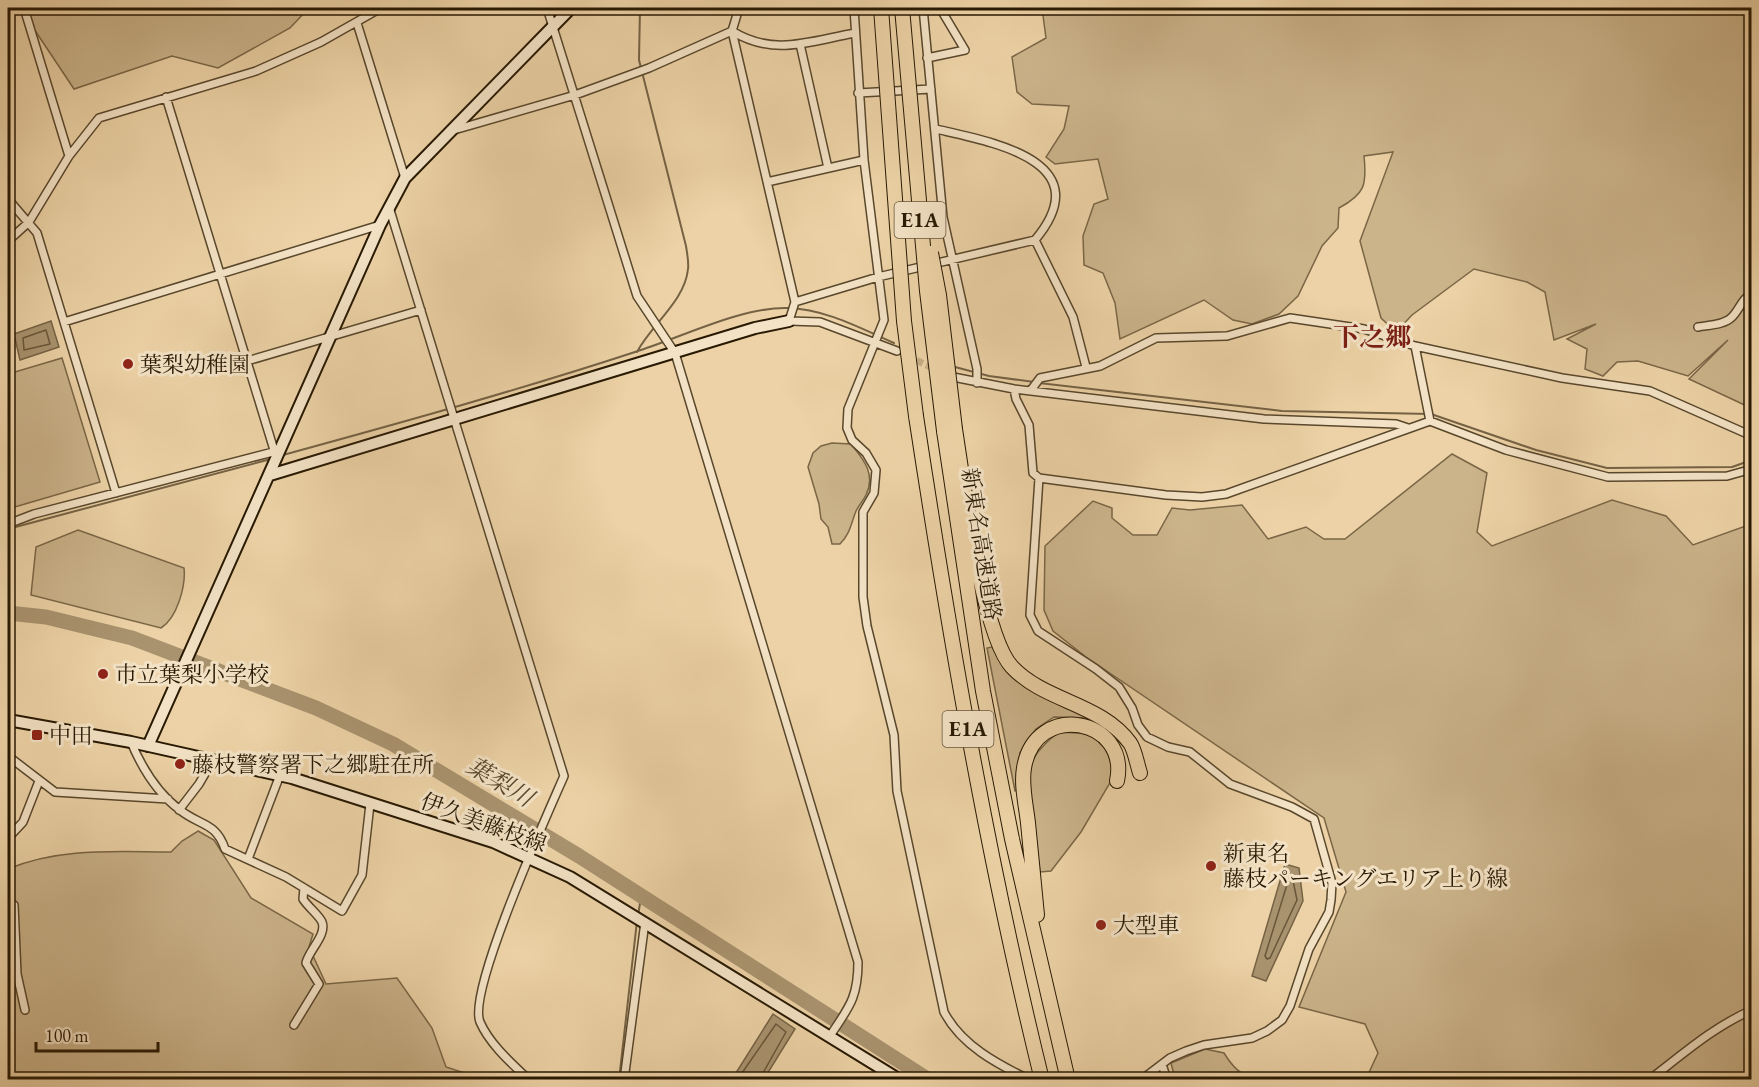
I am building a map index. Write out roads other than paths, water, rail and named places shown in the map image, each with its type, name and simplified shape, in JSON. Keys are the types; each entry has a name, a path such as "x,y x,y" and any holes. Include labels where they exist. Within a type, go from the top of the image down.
{"highway":[{"name":"新東名高速道路","path":"881,8 903,321 916,416 966,724 1042,1080"},
{"name":"新東名高速道路","path":"902,8 916,177 983,691 1012,839 1068,1080"},
{"path":"949,430 978,564 1001,652 1012,667 1032,682 1107,719 1131,744 1140,773"},
{"path":"1041,964 1024,794 1024,768 1030,749 1038,736 1052,726 1072,724 1097,729 1113,746 1120,768 1117,781"}],"street":[{"path":"24,8 69,156"},
{"path":"8,241 29,222 69,156 99,118 256,71 357,23 381,8"},
{"path":"547,8 637,296 662,330 675,353 858,962 858,987 851,1005 830,1036"},
{"path":"148,746 178,674 270,475 276,451 330,338 380,225 405,178 571,8"},
{"path":"739,8 732,31 795,302 789,321"},
{"path":"854,8 864,160 884,320 848,409 847,428 852,440 866,453 876,470 874,493 863,512 863,597 867,626 894,735 897,791 944,1012 950,1023 970,1045 1030,1080"},
{"path":"923,8 943,217 977,369 977,383"},
{"path":"927,57 965,50 940,8"},
{"path":"357,23 405,178"},
{"path":"449,131 575,95 649,68 732,31"},
{"path":"732,31 747,40 781,47 855,33"},
{"path":"800,44 828,168"},
{"path":"858,93 931,89"},
{"path":"166,97 276,451"},
{"path":"795,302 878,277 1035,240 1045,228 1057,201 1056,190 1040,165 1012,148 936,129"},
{"path":"767,182 864,160"},
{"path":"8,199 37,233 116,493"},
{"path":"389,207 564,776 529,853 487,968 479,1020 491,1039 527,1077"},
{"path":"64,322 380,225"},
{"path":"1035,240 1073,317 1086,367"},
{"path":"1698,327 1723,323 1731,318 1745,297 1752,294"},
{"path":"247,362 421,310"},
{"path":"1031,390 1040,378 1100,366 1156,338 1227,336 1290,318 1373,331 1415,346 1562,378 1650,391 1752,436"},
{"path":"270,475 755,328 789,321 820,322 897,351"},
{"path":"1415,346 1430,421"},
{"path":"953,377 1014,389 1264,419 1396,424 1408,428"},
{"path":"1014,389 1016,399 1029,425 1033,473 1039,478 1202,497 1251,486 1430,421 1506,450 1608,477 1727,476 1752,469"},
{"path":"8,524 276,451"},
{"path":"1039,478 1030,608 1038,632 1096,669 1119,687 1132,708 1138,725 1154,741 1190,752 1230,784 1292,807 1314,819 1332,883 1329,912 1309,950 1290,1006 1281,1020 1267,1031 1252,1038 1203,1045 1162,1064 1141,1080"},
{"name":"伊久美藤枝線","path":"8,720 131,742 280,775 529,853 900,1080"},
{"path":"131,742 140,763 168,799 179,810 210,825 231,853 248,859 304,888 342,911 362,875 370,804"},
{"path":"8,756 55,792 168,799"},
{"path":"179,810 199,784 213,760"},
{"path":"248,859 280,775"},
{"path":"8,838 23,822 39,781"},
{"path":"294,1025 319,984 306,963 309,952 323,930 322,921 303,899 304,888"},
{"path":"8,900 14,905 17,974 25,1010"},
{"path":"624,1080 645,922"},
{"path":"1649,1080 1686,1050 1726,1023 1752,1010"},
{"path":"1162,1064 1167,1080"}],"water":[{"path":"51,321 59,347 20,360 14,334"},
{"path":"1285,864 1299,868 1303,901 1266,981 1252,976"},
{"path":"773,1014 795,1029 764,1079 740,1079 734,1076"}],"waterway":[{"path":"637,352 681,292 686,281 688,266 686,246 639,60 640,8"},
{"path":"283,455 548,380 750,312 787,308 815,312 842,320 894,343"},
{"path":"955,367 989,376 1034,382"},
{"path":"1039,383 1282,411 1431,414 1536,450 1607,468 1732,467 1752,460"},
{"path":"8,529 271,459"},
{"name":"葉梨川","path":"8,613 46,617 132,638 316,708 393,744 579,856 929,1080"},
{"path":"638,916 641,897"},
{"path":"619,1080 637,921"}],"tunnel":[{"path":"907,356 935,369"}],"place":[{"name":"葉梨幼稚園","path":"128,364"},
{"name":"市立葉梨小学校","path":"103,674"},
{"name":"中田","path":"37,735"},
{"name":"藤枝警察署下之郷駐在所","path":"180,764"},
{"name":"新東名 藤枝パーキングエリア上り線","path":"1211,866"},
{"name":"大型車","path":"1101,925"}],"district":[{"name":"下之郷","path":"1372,337"}]}
